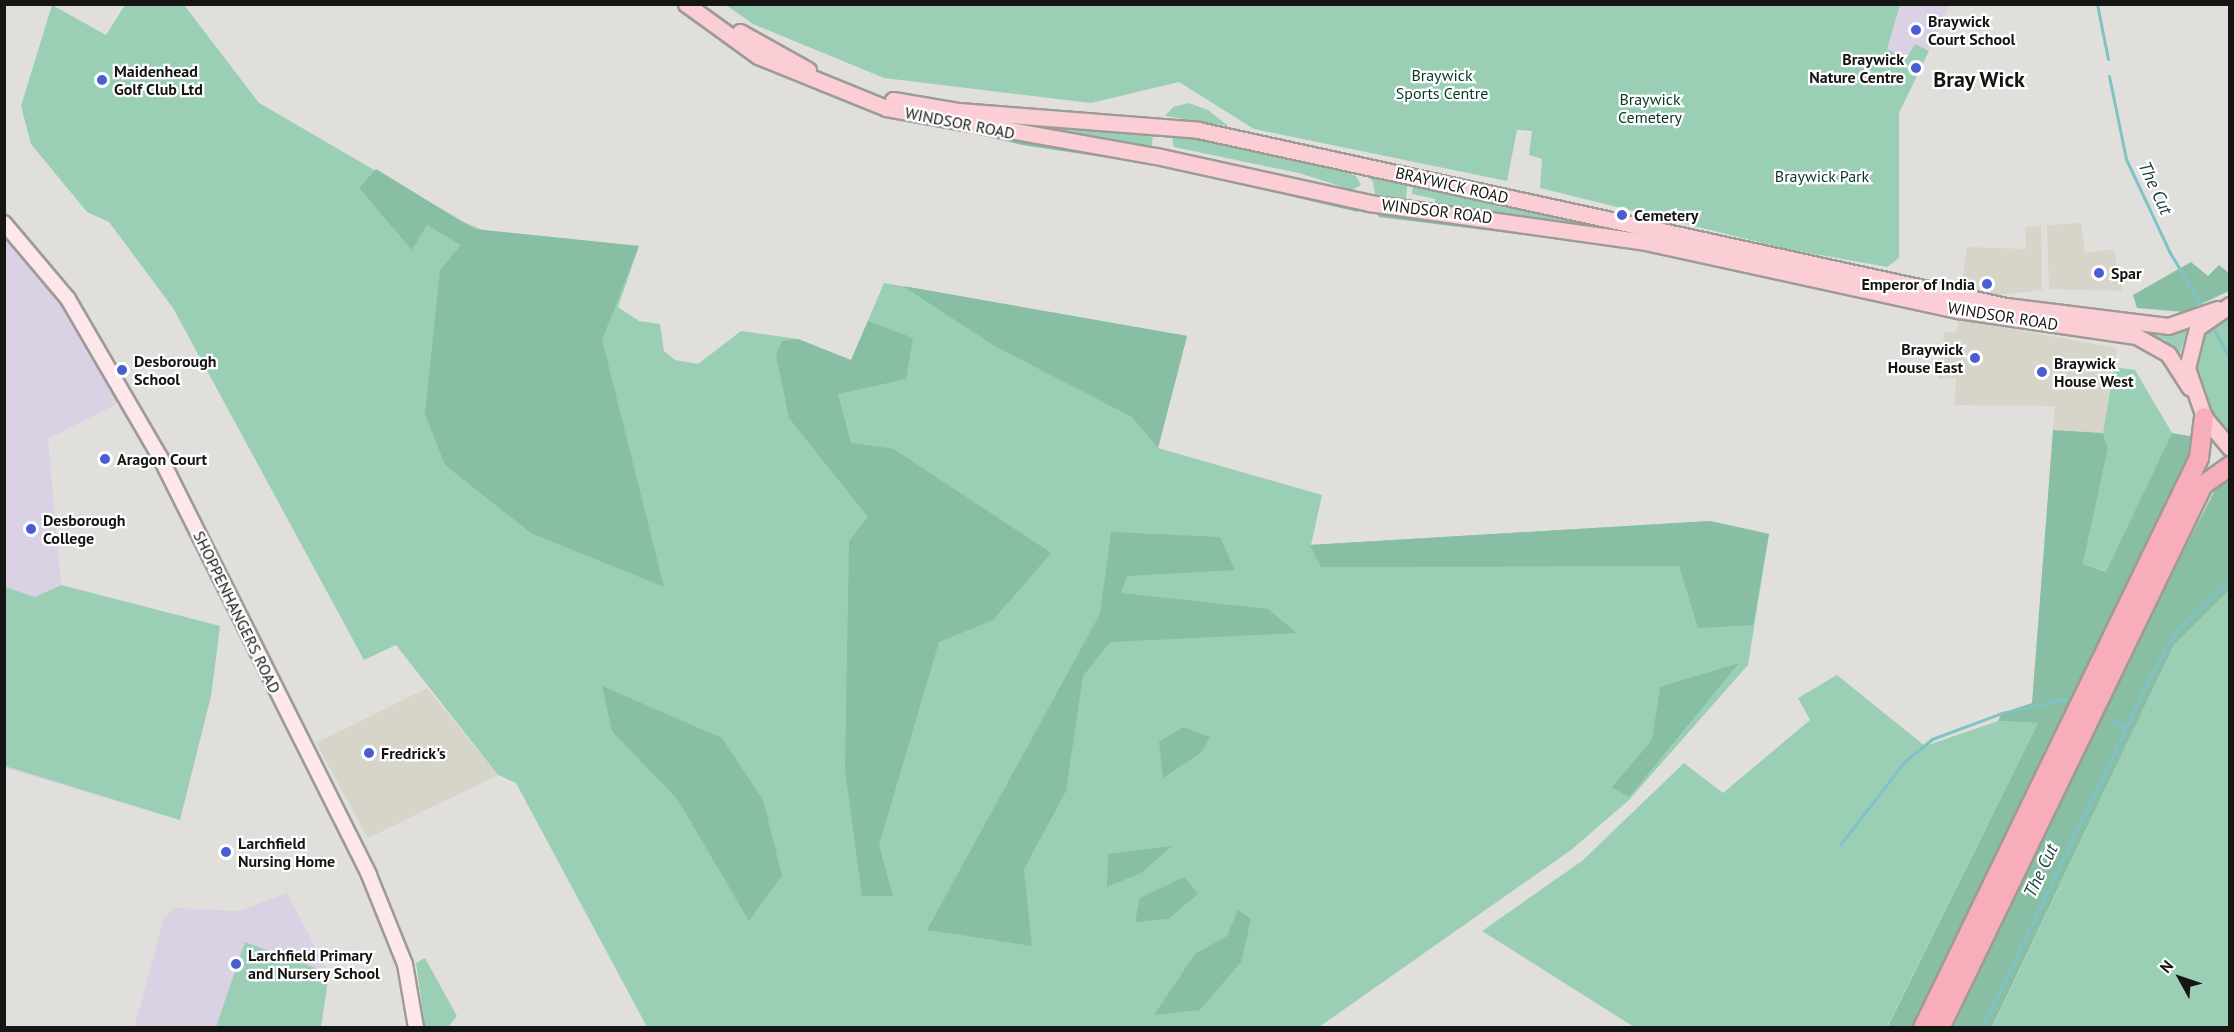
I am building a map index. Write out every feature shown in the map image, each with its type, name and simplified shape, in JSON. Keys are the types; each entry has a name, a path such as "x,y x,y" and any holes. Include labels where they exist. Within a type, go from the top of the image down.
{"highway":[{"path":"1923,1028 2199,458 2204,417"},
{"path":"1940,1028 2203,485 2229,466"}],"main road":[{"name":"WINDSOR ROAD","path":"686,4 767,61 886,108 1156,156 1369,202 1641,241 1958,310 2136,336 2168,354 2190,388 2204,417 2229,448"},
{"name":"BRAYWICK ROAD","path":"702,4 747,38 814,74 888,99 959,111 1198,130 2006,306 2168,326 2223,307"},
{"path":"2190,388 2190,342 2223,307"}],"street":[{"name":"SHOPPENHANGERS ROAD","path":"4,223 68,299 165,466 369,875 405,964 417,1028"}],"shaded area":[{"name":"Braywick Court School","path":"1900,5 1950,5 1929,51 1915,44 1906,60 1887,49"},
{"path":"2081,223 2085,253 2114,249 2122,291 2049,289 2047,225"},
{"path":"2041,226 2042,290 1998,295 1961,287 1967,247 2026,249 2025,227"},
{"name":"Desborough College","path":"4,237 67,312 122,401 48,439 61,585 220,626 211,696 180,820 5,768"},
{"path":"1958,319 2117,348 2103,433 2053,430 2055,406 1955,405 1956,378 1938,379 1945,332 1956,333"},
{"path":"427,688 498,775 368,838 316,743"},
{"name":"Larchfield Primary and Nursery School","path":"287,893 329,973 321,1027 134,1028 164,918 175,908 239,911"}],"green space":[{"path":"52,5 106,35 125,5 184,5 259,103 462,221 482,230 639,246 618,307 639,321 660,324 664,351 675,360 698,364 741,331 798,339 851,360 884,283 1187,336 1158,448 1322,495 1311,545 1710,521 1769,534 1748,665 1629,800 1571,850 1319,1027 647,1027 516,783 498,775 396,645 364,660 173,308 109,222 87,212 31,144 21,106"},
{"path":"726,5 1900,5 1887,49 1906,59 1915,44 1929,51 1899,113 1899,258 1887,267 1787,249 1540,188 1542,159 1529,155 1532,131 1517,130 1507,181 1254,129 1179,82 1091,103 884,78 753,24"},
{"path":"1189,103 1208,110 1228,126 1165,116 1173,107"},
{"path":"913,108 1154,129 1151,150"},
{"path":"875,111 1024,142 1150,159 1142,163 1022,145"},
{"path":"1171,134 1216,144 1244,140 1356,176 1361,185 1352,190 1299,173 1174,147"},
{"path":"1163,162 1363,207 1358,212 1164,167"},
{"path":"376,169 474,229 639,246 602,340 664,587 531,533 445,465 425,414 440,270 461,245 427,225 412,250 359,188"},
{"path":"1362,170 1408,180 1406,199 1375,194 1373,182"},
{"path":"1413,181 1706,249 1585,224 1435,204 1435,199 1412,194"},
{"path":"1375,210 1702,257 1379,217"},
{"path":"2191,262 2208,276 2219,265 2229,273 2229,291 2184,312 2137,308 2133,295"},
{"path":"903,286 1187,336 1158,448 1132,417 993,345"},
{"path":"2229,312 2229,442 2192,378 2198,338"},
{"path":"868,321 913,338 906,379 838,394 851,443 894,449 1051,553 993,620 939,642 879,845 893,896 862,896 845,770 849,541 868,517 789,418 776,355 782,341 798,339 851,360"},
{"path":"2133,328 2175,331 2188,328 2179,356 2165,340"},
{"path":"2114,367 2135,370 2172,433 2107,572 2083,564 2108,449 2103,433"},
{"path":"2053,430 2103,433 2108,449 2083,564 2106,572 2172,433 2200,438 1911,1027 1887,1028 2038,723 1998,721 2002,713 2032,703"},
{"path":"2229,479 2229,590 2174,645 1992,1027 1953,1028 2145,627 2220,480"},
{"path":"1710,521 1769,534 1753,625 1698,628 1679,566 1321,567 1310,545"},
{"path":"1111,532 1220,537 1235,570 1127,576 1121,593 1268,609 1297,633 1110,642 1083,676 1066,791 1024,869 1032,946 927,930 1100,614"},
{"name":"Desborough College","path":"61,585 220,626 211,696 180,820 5,766 5,587 35,597"},
{"path":"2229,590 2229,1027 1992,1028 2174,645"},
{"path":"1739,663 1629,797 1612,787 1652,740 1660,687"},
{"path":"1837,675 1925,746 1998,721 2038,723 1887,1027 1634,1027 1482,931 1582,861 1684,763 1723,793 1810,720 1798,698"},
{"path":"602,686 722,738 763,800 782,876 749,921 678,800 612,731"},
{"path":"1183,727 1210,737 1202,752 1163,778 1159,742"},
{"path":"1172,846 1141,873 1107,887 1108,854"},
{"path":"1184,877 1198,894 1168,919 1135,922 1140,898"},
{"path":"1238,910 1251,919 1241,962 1200,1010 1154,1015 1195,954 1227,936"},
{"path":"245,942 329,973 321,1027 216,1027"},
{"path":"425,958 457,1016 448,1027 425,1027 416,963"}],"waterway":[{"name":"The Cut","path":"2097,4 2108,59"},
{"name":"The Cut","path":"2109,76 2126,159 2169,251 2200,303"},
{"name":"The Cut","path":"2215,331 2230,359"},
{"name":"The Cut","path":"1982,1028 2151,675 2175,633 2230,579"},
{"path":"1840,845 1905,761 1932,739 2002,713 2065,699"},
{"name":"The Cut","path":"2113,721 2124,726"}],"place":[{"name":"Braywick Court School","path":"1916,30"},
{"name":"Braywick Nature Centre","path":"1916,68"},
{"name":"Maidenhead Golf Club Ltd","path":"102,80"},
{"name":"Cemetery","path":"1622,215"},
{"name":"Spar","path":"2099,273"},
{"name":"Emperor of India","path":"1987,284"},
{"name":"Braywick House East","path":"1975,358"},
{"name":"Desborough School","path":"122,370"},
{"name":"Braywick House West","path":"2042,372"},
{"name":"Aragon Court","path":"105,459"},
{"name":"Desborough College","path":"31,529"},
{"name":"Fredrick's","path":"369,753"},
{"name":"Larchfield Nursing Home","path":"226,852"},
{"name":"Larchfield Primary and Nursery School","path":"236,964"}],"district":[{"name":"Bray Wick","path":"1979,80"}],"park label":[{"name":"Braywick Sports Centre","path":"1442,84"},
{"name":"Braywick Cemetery","path":"1650,108"},
{"name":"Braywick Park","path":"1822,176"}]}
